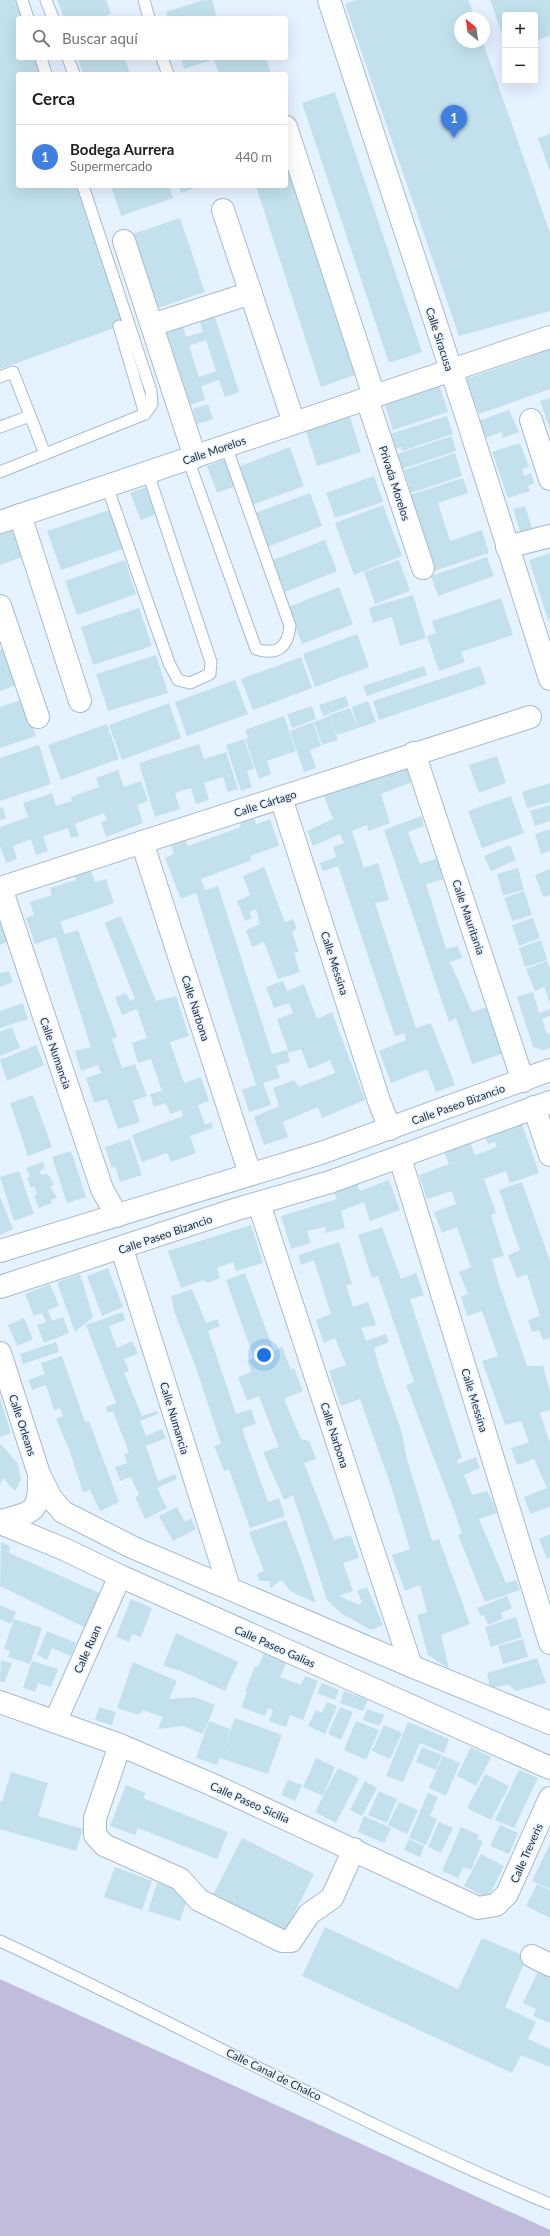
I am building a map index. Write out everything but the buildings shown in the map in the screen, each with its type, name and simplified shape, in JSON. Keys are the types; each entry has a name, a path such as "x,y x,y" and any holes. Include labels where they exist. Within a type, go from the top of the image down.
{"street":[{"name":"Calle Siracusa","path":"329,0 451,370 550,679"},
{"name":"Privada Morelos","path":"288,133 423,568"},
{"path":"223,210 294,423"},
{"path":"124,241 152,325 192,458"},
{"path":"152,325 251,293"},
{"name":"Calle Morelos","path":"10,519 550,337"},
{"path":"531,420 550,479"},
{"path":"10,519 80,701"},
{"path":"507,547 550,536"},
{"path":"0,606 38,716"},
{"name":"Calle Cártago","path":"0,888 281,798 414,753 530,717"},
{"name":"Calle Mauritania","path":"414,753 523,1081"},
{"name":"Calle Messina","path":"281,798 376,1093 390,1128"},
{"name":"Calle Narbona","path":"142,842 250,1174"},
{"name":"Calle Numancia","path":"0,888 102,1189 116,1216"},
{"name":"Calle Paseo Bizancio","path":"0,1251 321,1153 550,1070"},
{"path":"542,1104 550,1155"},
{"name":"Calle Paseo Bizancio","path":"0,1287 330,1182 400,1158 542,1104"},
{"path":"321,1153 330,1182"},
{"name":"Calle Messina","path":"400,1158 550,1643"},
{"name":"Calle Narbona","path":"259,1204 410,1666"},
{"name":"Calle Numancia","path":"122,1249 229,1587"},
{"name":"Calle Orleans","path":"0,1353 39,1474"},
{"path":"39,1474 51,1498 63,1512 134,1548 229,1587 410,1666 550,1723"},
{"path":"0,1522 22,1516 37,1506 40,1497 39,1474"},
{"path":"64,1549 77,1520"},
{"name":"Calle Paseo Galias","path":"0,1522 64,1549 120,1576 550,1768"},
{"name":"Calle Ruan","path":"55,1722 120,1576"},
{"name":"Calle Paseo Sicilia","path":"0,1702 120,1745 354,1849 478,1908 496,1905"},
{"path":"120,1745 96,1818 96,1835 104,1845 180,1879 199,1900 282,1941 291,1940 309,1914 332,1898 354,1849"},
{"name":"Calle Treveris","path":"496,1905 508,1894 550,1798"}],"lane":[{"path":"22,0 27,16"},
{"path":"46,0 52,16"},
{"path":"144,0 148,16"},
{"path":"42,60 45,72"},
{"path":"69,60 73,72"},
{"path":"163,60 167,72"},
{"path":"0,472 144,414 152,404 151,391 84,188"},
{"path":"119,326 144,414"},
{"path":"0,377 13,372 45,454"},
{"path":"0,427 30,416"},
{"path":"192,458 256,649 266,652 283,647 289,639 290,626 226,446"},
{"path":"107,486 169,663 178,680 190,683 210,674 211,662 148,473"},
{"name":"Calle Canal de Chalco","path":"0,1941 86,1981 473,2172 550,2204"}],"shaded area":[{"path":"0,1979 550,2230 550,2236 0,2236"}],"place":[{"name":"Bodega Aurrera","path":"454,138"}]}
